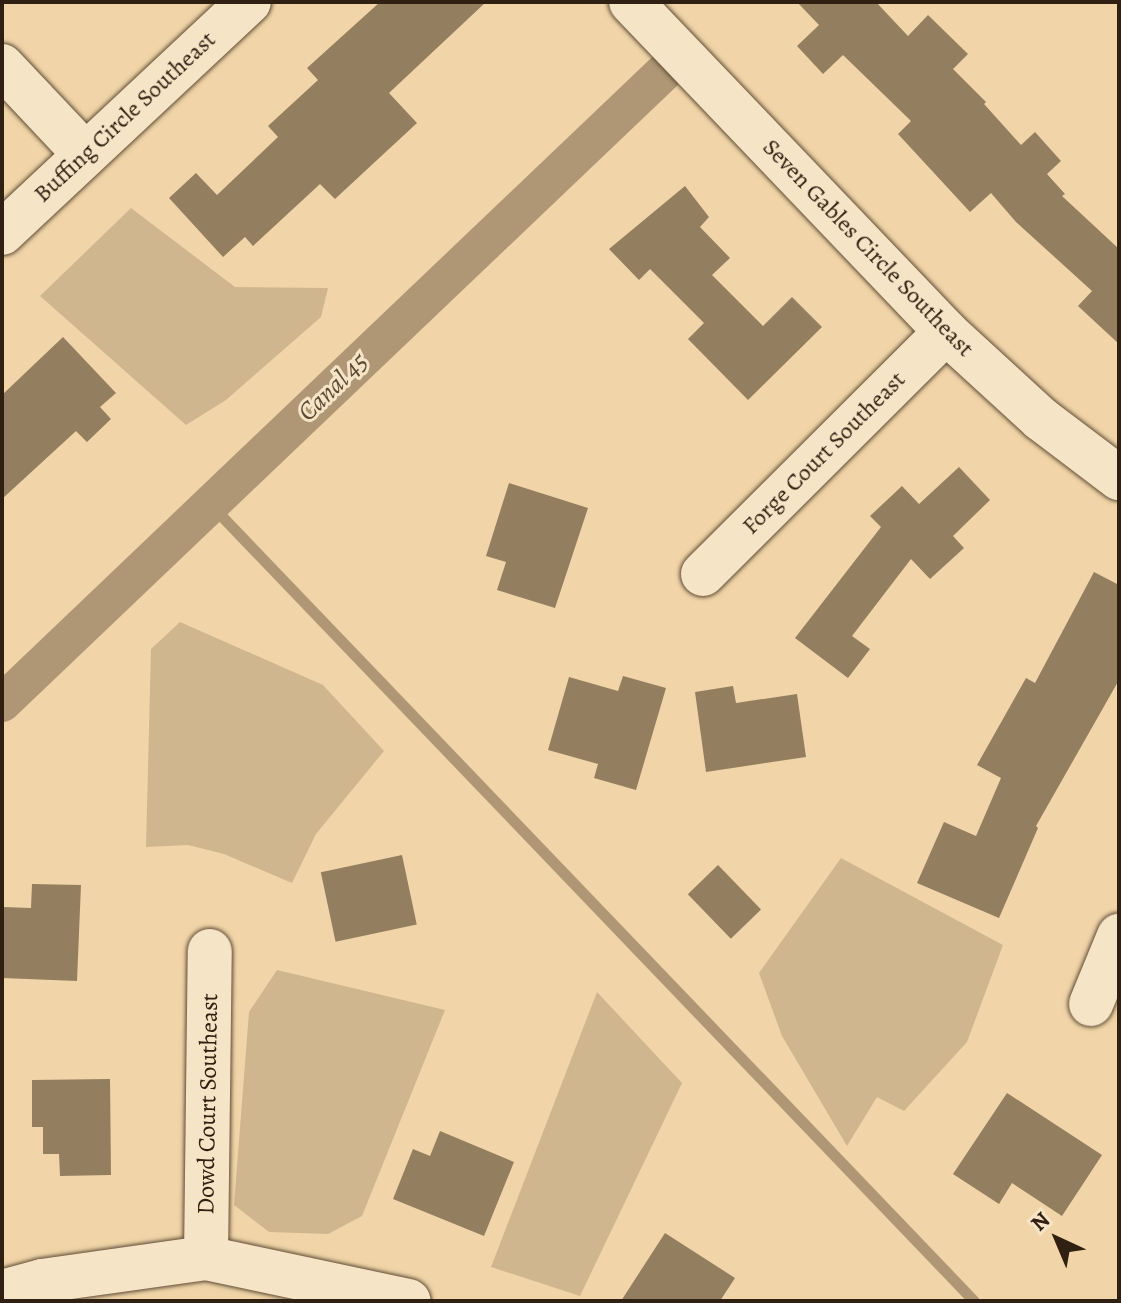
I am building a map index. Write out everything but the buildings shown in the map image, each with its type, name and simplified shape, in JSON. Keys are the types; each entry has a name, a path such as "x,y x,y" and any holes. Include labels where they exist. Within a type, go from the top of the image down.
{"street":[{"name":"Buffing Circle Southeast","path":"2,233 249,2"},
{"name":"Seven Gables Circle Southeast","path":"631,2 946,332 1041,419 1119,478"},
{"path":"2,66 85,154"},
{"name":"Forge Court Southeast","path":"703,574 946,332"},
{"path":"1091,1004 1119,936"},
{"name":"Dowd Court Southeast","path":"206,1258 210,951"},
{"path":"2,1292 42,1281 206,1258 408,1301"}],"shaded area":[{"path":"131,208 235,287 328,288 321,317 226,400 186,425 40,296"},
{"path":"180,622 323,685 384,751 316,834 292,883 224,854 188,845 146,847 151,649"},
{"path":"841,858 1003,945 967,1042 904,1111 877,1097 847,1146 782,1036 759,973"},
{"path":"277,970 445,1010 362,1216 328,1234 269,1232 234,1205 249,1012"},
{"path":"597,992 682,1083 580,1296 491,1267"}],"waterway":[{"name":"Canal 45","path":"2,703 664,72"},
{"path":"210,504 974,1301"}]}
